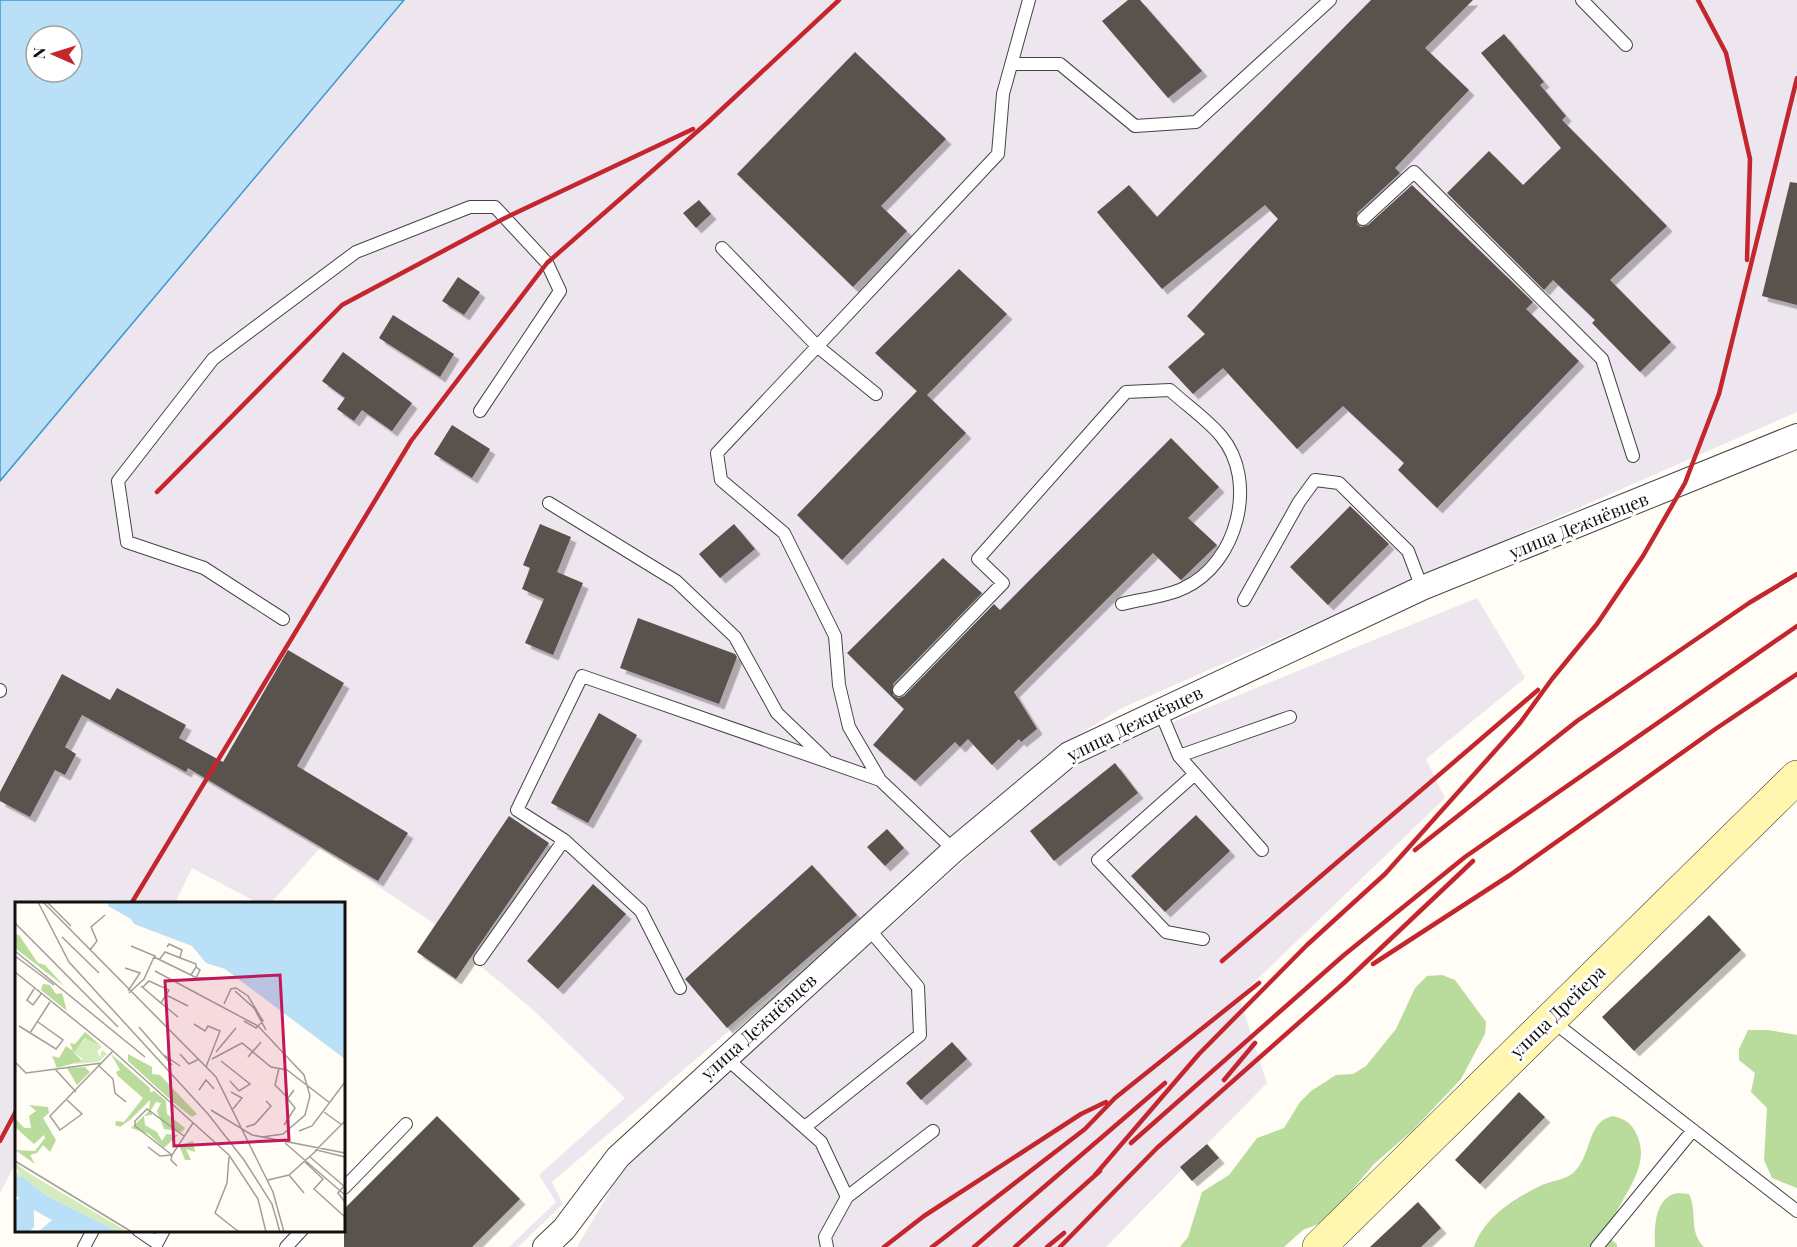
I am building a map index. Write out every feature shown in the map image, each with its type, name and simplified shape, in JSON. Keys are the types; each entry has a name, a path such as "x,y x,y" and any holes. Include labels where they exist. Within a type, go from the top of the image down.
{"main road":[{"name":"улица Дрейера","path":"1319,1247 1797,777"}],"street":[{"name":"улица Дежнёвцев","path":"545,1247 564,1229 618,1156 954,850 1069,754 1422,588 1797,436"}],"lane":[{"path":"954,850 880,780 849,727 839,685 835,636 784,533 721,480 717,453 998,154 1003,94 1029,0"},
{"path":"1012,64 1060,64 1135,126 1196,122 1330,0"},
{"path":"1582,0 1626,45"},
{"path":"1362,219 1414,172 1602,359 1633,456"},
{"path":"283,619 204,568 127,542 118,481 213,359 356,252 470,207 495,207 547,263 560,291 480,411"},
{"path":"722,248 817,346 876,394"},
{"path":"899,690 1003,583 978,559 1126,392 1170,390 1222,436 1239,473 1239,511 1221,559 1184,588 1122,604"},
{"path":"1244,600 1299,502 1315,480 1339,483 1408,551 1422,588"},
{"path":"549,502 684,589 735,637 777,713 828,762"},
{"path":"680,988 640,911 564,840 517,810 582,676 880,780"},
{"path":"1160,711 1179,756 1262,850"},
{"path":"1179,756 1290,717"},
{"path":"1195,774 1098,860 1166,932 1203,939"},
{"path":"480,959 564,840"},
{"path":"805,1127 920,1035 918,987 868,928"},
{"path":"1550,1019 1797,1211"},
{"path":"726,1058 821,1142 847,1197"},
{"path":"345,1187 406,1125"},
{"path":"1597,1247 1693,1130"},
{"path":"827,1247 825,1237 847,1197 933,1131"},
{"path":"84,1247 92,1232"},
{"path":"141,1232 160,1245"},
{"path":"286,1247 300,1232"}],"shaded area":[{"path":"404,0 1797,0 1797,412 1122,708 1070,740 552,1182 563,1204 518,1247 509,1247 556,1202 539,1175 625,1098 531,1008 471,958 456,979 417,952 435,924 320,848 272,902 256,902 192,868 175,902 15,902 15,1164 0,1193 0,481"},
{"path":"1477,598 1525,678 1426,759 1445,798 1239,997 1267,1083 1106,1247 577,1247 627,1162 1074,762"}],"green space":[{"path":"1442,975 1455,980 1486,1022 1485,1034 1461,1079 1413,1130 1374,1164 1326,1221 1303,1230 1284,1247 1180,1247 1188,1237 1202,1192 1229,1175 1257,1138 1284,1128 1300,1102 1311,1091 1336,1075 1353,1074 1366,1066 1396,1029 1415,988 1427,976"},
{"path":"1748,1030 1768,1030 1797,1035 1797,1188 1772,1178 1764,1160 1767,1108 1751,1092 1755,1073 1739,1060 1739,1049"},
{"path":"1613,1116 1631,1125 1641,1149 1636,1175 1611,1225 1609,1238 1617,1244 1617,1247 1474,1247 1485,1226 1511,1202 1542,1185 1572,1174 1579,1167 1598,1125"},
{"path":"1689,1194 1696,1235 1704,1247 1655,1247 1656,1222 1660,1206 1670,1195"}],"water":[{"path":"0,0 404,0 0,481"}],"building":[{"path":"1128,0 1140,0 1202,71 1168,98 1102,21"},
{"path":"1371,0 1473,0 1425,48 1469,90 1395,168 1400,173 1357,213 1357,224 1361,227 1368,225 1412,185 1533,302 1526,309 1579,361 1437,508 1398,470 1404,463 1343,406 1297,449 1223,368 1193,394 1168,367 1205,334 1187,316 1278,219 1265,205 1162,289 1097,212 1129,185 1157,217"},
{"path":"1504,34 1544,82 1540,85 1566,116 1562,120 1667,226 1610,280 1671,342 1640,372 1592,323 1595,320 1553,280 1544,290 1447,193 1489,151 1523,185 1561,148 1481,53"},
{"path":"855,52 946,139 881,206 907,231 853,287 737,174"},
{"path":"1790,182 1797,183 1797,305 1762,296"},
{"path":"699,200 711,214 696,228 683,213"},
{"path":"959,269 1007,314 927,395 966,433 842,560 797,515 917,391 875,353"},
{"path":"458,277 480,292 464,315 442,301"},
{"path":"393,315 454,354 440,377 379,338"},
{"path":"343,352 412,403 392,431 362,410 354,421 337,409 345,398 322,381"},
{"path":"452,425 490,449 472,478 434,454"},
{"path":"1171,438 1219,487 1188,518 1217,545 1181,580 1153,553 1014,692 1037,729 1021,742 1019,739 992,765 968,739 960,747 955,742 915,781 873,745 904,709 847,653 943,558 982,593 893,684 893,695 898,698 904,696 994,604 1000,610"},
{"path":"1350,506 1389,544 1328,605 1290,567"},
{"path":"540,524 571,537 557,572 583,583 553,655 525,643 544,599 522,589 530,568 523,565"},
{"path":"734,524 755,549 720,578 699,554"},
{"path":"638,618 735,654 737,657 719,704 620,668"},
{"path":"288,650 344,683 297,766 408,833 378,881 188,768 186,772 82,715 65,747 76,754 65,775 55,770 30,817 0,801 0,792 62,674 110,700 117,688 186,725 179,738 223,762"},
{"path":"599,713 637,735 588,823 551,803"},
{"path":"1115,763 1138,793 1054,861 1030,831"},
{"path":"1196,815 1230,851 1165,912 1131,876"},
{"path":"509,816 549,843 456,979 417,952"},
{"path":"887,829 904,848 885,866 867,847"},
{"path":"812,865 857,915 727,1028 685,979"},
{"path":"593,884 626,914 558,989 527,961"},
{"path":"1709,915 1741,950 1634,1051 1602,1017"},
{"path":"952,1042 967,1059 921,1100 906,1083"},
{"path":"1519,1092 1545,1117 1480,1184 1455,1160"},
{"path":"437,1116 520,1199 472,1247 344,1247 345,1208"},
{"path":"1207,1144 1219,1158 1192,1181 1180,1167"},
{"path":"1418,1202 1441,1228 1421,1247 1370,1247"}],"railway":[{"path":"132,902 411,441 547,263 707,123 839,0"},
{"path":"1698,0 1726,53 1750,159 1747,260"},
{"path":"1095,1175 1199,1054 1307,945 1385,874 1520,723 1597,624 1643,556 1685,483 1719,394 1797,78"},
{"path":"157,492 342,305 505,218 693,129"},
{"path":"1415,850 1577,721 1749,603 1797,574"},
{"path":"1131,1143 1344,955 1465,857 1797,626"},
{"path":"1373,964 1510,875 1797,674"},
{"path":"1222,961 1538,690"},
{"path":"1060,1247 1157,1148 1345,982 1473,861"},
{"path":"932,1247 1085,1129 1115,1098 1259,983"},
{"path":"1224,1080 1255,1043"},
{"path":"974,1247 1165,1083"},
{"path":"884,1247 924,1216 1081,1114 1106,1102"},
{"path":"0,1141 15,1113"},
{"path":"1015,1247 1100,1171"},
{"path":"1047,1247 1064,1233"}]}
